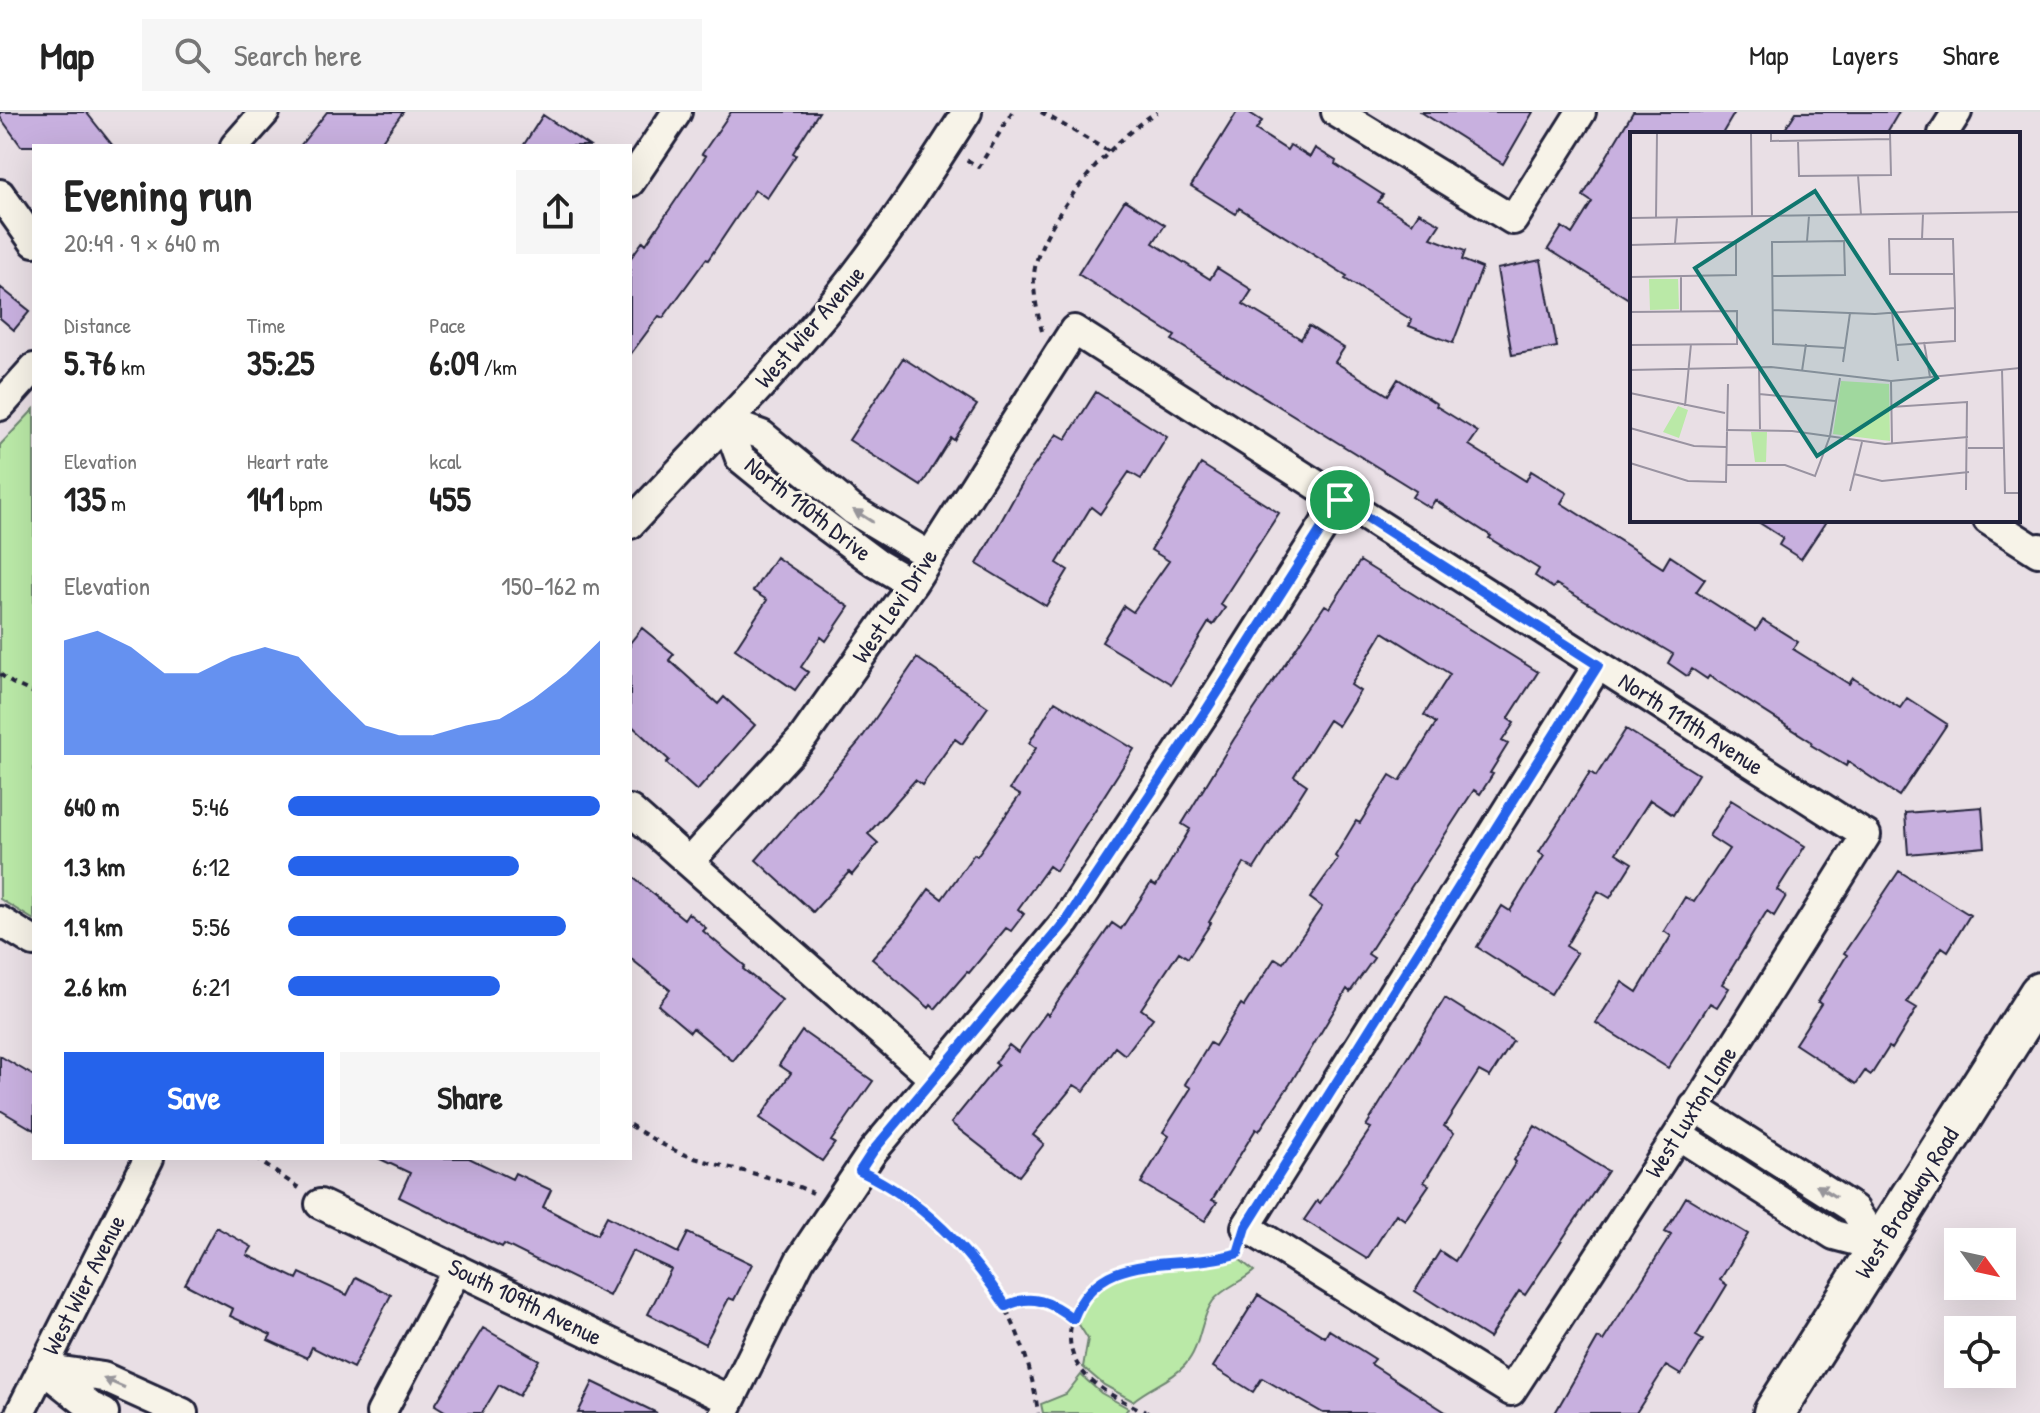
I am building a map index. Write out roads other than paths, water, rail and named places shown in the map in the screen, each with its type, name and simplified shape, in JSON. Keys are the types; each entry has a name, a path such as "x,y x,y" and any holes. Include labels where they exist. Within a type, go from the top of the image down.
{"main road":[{"name":"West Broadway Road","path":"1774,1413 2040,993"}],"street":[{"path":"237,144 265,112"},
{"path":"632,179 677,112"},
{"name":"West Wier Avenue","path":"632,522 835,301 871,256 965,112"},
{"path":"1336,112 1513,220 1581,112"},
{"path":"1944,132 1957,112"},
{"path":"0,194 32,239"},
{"name":"North 111th Avenue","path":"1068,338 1340,500 1862,833"},
{"name":"West Levi Drive","path":"690,861 802,739 912,584 1068,338"},
{"path":"0,406 32,370"},
{"name":"North 110th Drive","path":"727,422 762,435 853,510 930,556"},
{"name":"North 110th Drive","path":"727,422 740,458 864,554 912,584"},
{"path":"727,1406 800,1260 873,1151 1065,922 1207,709 1340,500"},
{"path":"1991,522 2038,550"},
{"name":"West Luxton Lane","path":"1598,665 1246,1227 1511,1391 1678,1135 1866,835 1862,833"},
{"path":"632,812 933,1078"},
{"path":"1,924 32,941"},
{"path":"1694,1107 1854,1209 1879,1247"},
{"path":"1678,1135 1834,1235 1879,1247"},
{"name":"West Wier Avenue","path":"20,1413 148,1160"},
{"name":"South 109th Avenue","path":"320,1204 457,1269 727,1406"},
{"path":"381,1413 457,1269"},
{"path":"42,1368 90,1406 104,1413"},
{"path":"42,1368 103,1377 183,1413"}]}
